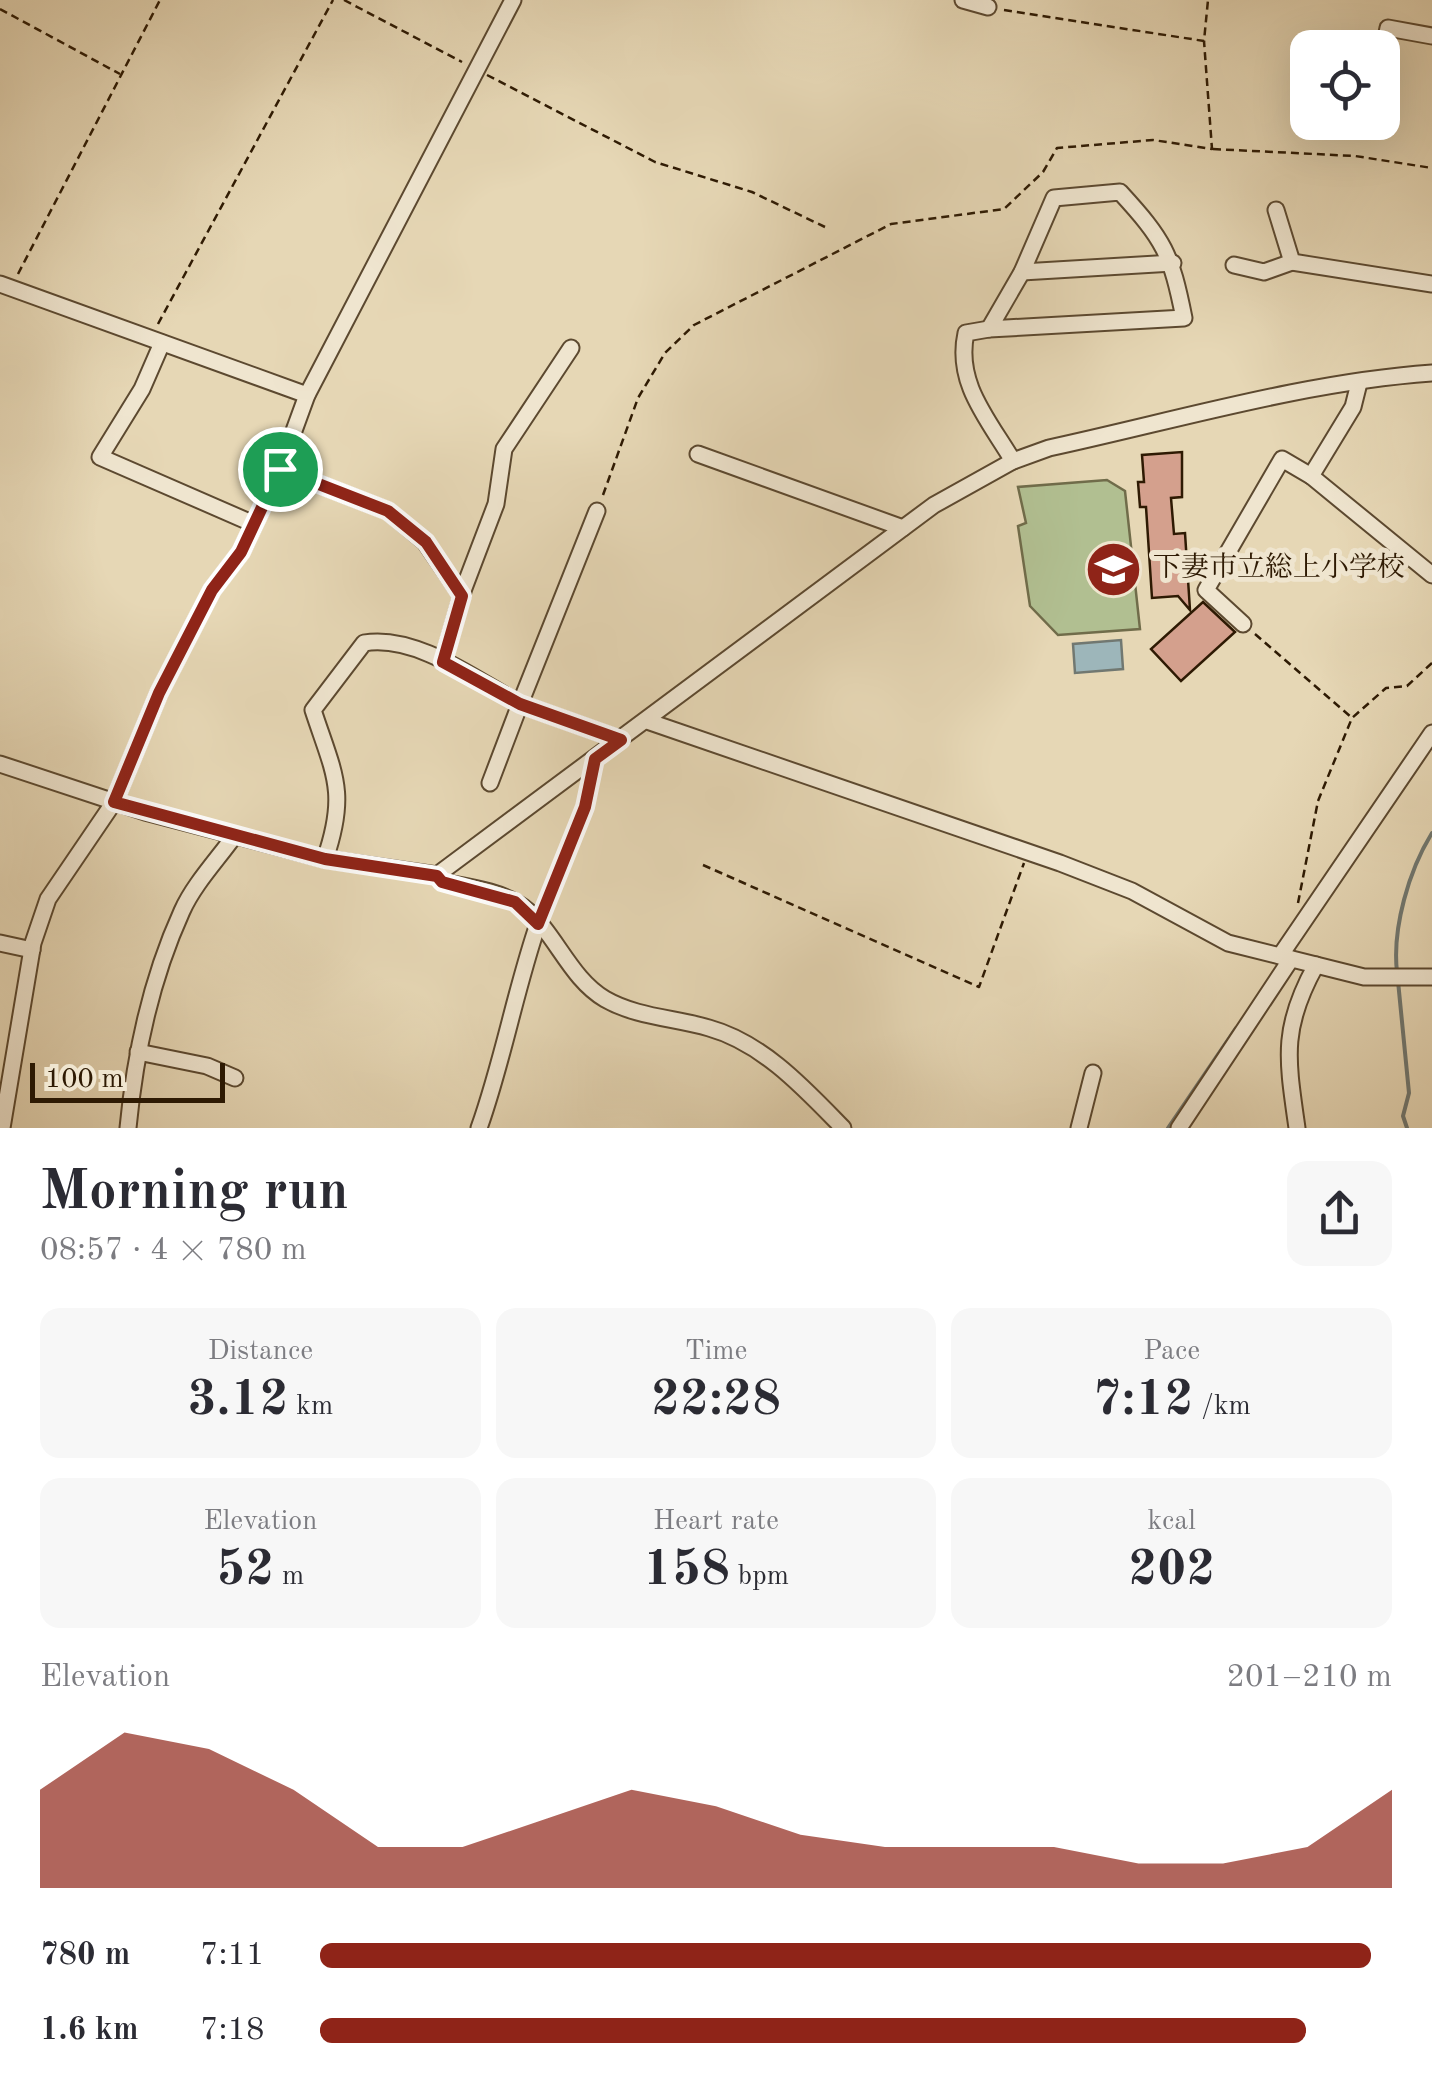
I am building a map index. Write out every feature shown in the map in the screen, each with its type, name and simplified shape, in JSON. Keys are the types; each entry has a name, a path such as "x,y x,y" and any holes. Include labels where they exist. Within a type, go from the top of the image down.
{"street":[{"path":"2,1128 4,1092 32,950 48,898 114,802 159,693 212,590 241,552 280,469 307,394 513,0"},
{"path":"963,0 988,7"},
{"path":"1400,30 1432,36"},
{"path":"990,329 1022,272 1054,198 1120,192 1152,227 1173,263 1184,318 966,333 960,358 965,382 1013,461"},
{"path":"1276,210 1292,262"},
{"path":"1234,265 1264,272 1292,262 1432,284"},
{"path":"1022,272 1173,263"},
{"path":"5,286 307,394"},
{"path":"156,340 142,389 100,457 254,524"},
{"path":"443,662 496,504 504,449 571,348"},
{"path":"437,876 934,505 1013,461 1067,444 1359,382 1432,374"},
{"path":"1312,476 1353,407 1359,382"},
{"path":"698,454 903,528"},
{"path":"1243,624 1206,590 1282,459 1312,476 1432,575"},
{"path":"280,469 388,511 426,542 462,596"},
{"path":"490,783 597,511"},
{"path":"325,859 338,820 339,788 313,710 364,643 381,640 443,662 520,704 621,740"},
{"path":"646,721 1132,891 1228,943 1364,977 1432,977"},
{"path":"1179,1128 1432,733"},
{"path":"0,764 114,802 234,835 325,859 437,876 442,882 515,902 606,1000 657,1017 710,1028 746,1044 799,1082 843,1128"},
{"path":"128,1128 148,1004 183,908 234,835"},
{"path":"479,1128 500,1067 520,976 538,924"},
{"path":"0,943 32,950"},
{"path":"1296,1128 1287,1043 1294,1006 1316,965"},
{"path":"138,1052 206,1066 235,1078"},
{"path":"1080,1128 1093,1073"}],"path":[{"path":"5,286 160,0"},
{"path":"156,340 333,0"},
{"path":"344,0 655,162 752,192 825,227"},
{"path":"1208,0 1204,40 1212,148"},
{"path":"988,7 1204,40"},
{"path":"0,10 121,74"},
{"path":"597,511 638,398 665,352 694,325 891,224 1004,209 1043,172 1056,148 1153,140 1212,148 1355,156 1432,168"},
{"path":"1243,624 1352,718"},
{"path":"1298,905 1318,800 1352,718 1386,688 1407,686 1432,664"},
{"path":"538,924 585,807 595,759"},
{"path":"703,865 979,988 1028,852"}],"green space":[{"path":"1107,480 1125,491 1140,629 1058,635 1030,606 1018,526 1026,523 1018,487"}],"water":[{"path":"1121,640 1123,669 1075,673 1073,644"}],"building":[{"path":"1182,452 1182,497 1171,498 1174,534 1185,533 1190,610 1178,596 1152,598 1146,507 1140,507 1138,482 1144,482 1142,455"},
{"path":"1203,602 1235,632 1181,681 1151,649"}],"waterway":[{"path":"1397,972 1397,937 1404,900 1432,833"},
{"path":"1398,981 1409,1093 1403,1116 1407,1128"},
{"path":"1168,1128 1236,1028"}],"place":[{"name":"下妻市立総上小学校","path":"1114,569"}],"route":[{"path":"280,469 388,511 426,542 462,596 443,662 520,704 621,740 595,759 585,807 538,924 515,902 442,882 437,876 325,859 114,802 159,693 212,590 241,552 280,469"}]}
